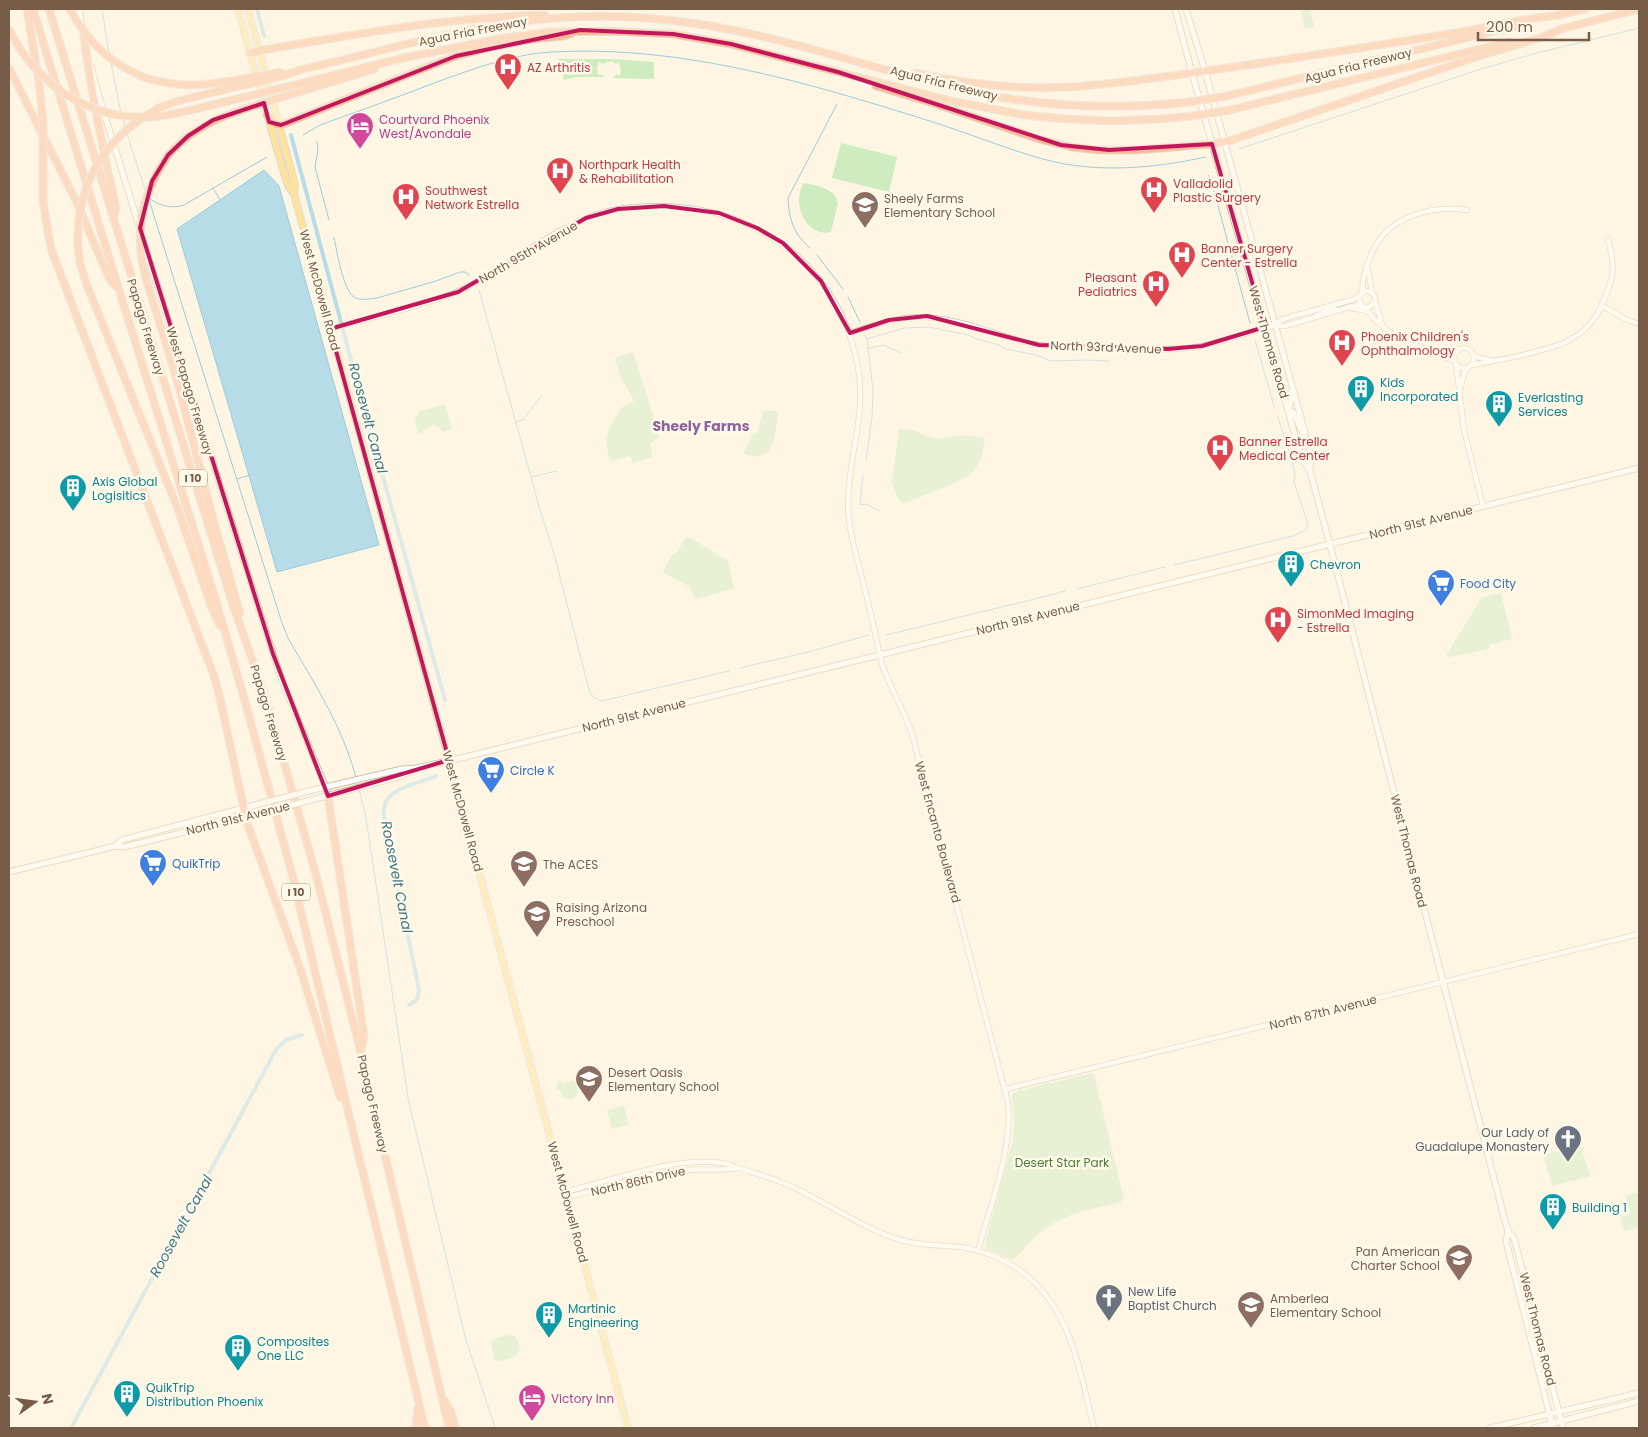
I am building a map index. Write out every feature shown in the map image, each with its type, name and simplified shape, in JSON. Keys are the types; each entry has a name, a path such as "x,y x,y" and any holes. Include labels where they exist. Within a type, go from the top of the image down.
{"highway":[{"path":"27,9 43,120 43,201 51,249 214,676 224,712 245,817 300,968 354,1136"},
{"name":"Papago Freeway","path":"33,9 214,594 292,874 425,1428"},
{"name":"Papago Freeway","path":"48,9 231,599 266,699 315,871 361,1053 449,1428"},
{"path":"70,9 84,32 101,50 122,67 146,78 188,86 244,82"},
{"name":"Agua Fria Freeway","path":"244,82 486,27 529,20 588,16 645,18 691,23 751,34 952,87 1022,101 1100,107 1142,106 1189,102 1227,96 1585,9"},
{"name":"Agua Fria Freeway","path":"425,54 516,36 550,32 580,30 630,31 697,38 747,47 951,101 1024,115 1104,121 1193,116 1230,110 1639,10"},
{"path":"250,53 343,36 462,20 575,13 588,16"},
{"path":"793,45 809,45 948,80 995,86 1032,88 1090,86 1330,53 1466,31 1532,17 1561,15"},
{"path":"838,72 850,78 1039,139 1072,147 1098,150 1136,150 1224,142 1479,56 1540,38 1564,28"},
{"path":"9,29 30,64 64,93 82,103 105,112 138,117 172,115 425,54"},
{"path":"267,115 280,125 456,56 518,42 564,36 580,30"},
{"path":"84,36 97,122 116,207 113,219"},
{"path":"248,645 237,598 214,522 179,388 140,255 139,235 145,200 152,181 168,155 181,142 205,124 227,114 425,54"},
{"path":"9,68 76,201 109,278 120,293"},
{"path":"230,650 211,606 178,509 86,283 80,263 78,245 79,212 87,184 94,168 122,133 158,108 178,100 244,82"},
{"path":"328,796 364,1036 361,1053"},
{"path":"440,1392 450,1410 456,1428"},
{"path":"416,1428 419,1402"}],"main road":[{"name":"West Papago Freeway","path":"79,9 98,93 273,654 328,796"},
{"name":"West McDowell Road","path":"238,9 288,186 294,194"},
{"name":"West McDowell Road","path":"248,9 280,125 295,185 294,194 330,329 449,760 628,1428"},
{"name":"West Thomas Road","path":"1175,9 1302,460 1310,471"},
{"name":"West Thomas Road","path":"1186,9 1205,71 1311,457 1310,471 1508,1231 1506,1241 1553,1426"},
{"path":"1241,243 1253,244"},
{"path":"1292,385 1288,411 1292,411 1295,415 1300,429 1306,438"},
{"name":"North 91st Avenue","path":"116,846 122,840 365,777 449,760 1639,468"},
{"name":"North 91st Avenue","path":"9,872 116,846 124,847 258,814 402,776 416,768"},
{"name":"West Thomas Road","path":"1508,1231 1514,1238 1563,1428"},
{"path":"1526,1319 1535,1317"},
{"path":"1490,1428 1639,1393"},
{"path":"1534,1428 1553,1426 1639,1402"}],"street":[{"name":"North 95th Avenue","path":"330,329 433,301 458,292 576,223 602,212 664,206 701,209 734,218 757,228"},
{"path":"1467,210 1454,208 1439,209 1410,217 1400,221 1382,236 1373,252 1364,276 1358,301 1376,321 1404,342 1429,350 1455,362 1461,368 1518,357 1558,345 1571,340 1593,322 1610,287 1614,272 1608,239"},
{"name":"West Encanto Boulevard","path":"757,228 783,244 816,274 834,301 850,333 858,365 861,396 860,420 850,482 849,517 853,541 887,677 912,734 1006,1089 1009,1114 1006,1148 978,1251"},
{"path":"1367,268 1382,325"},
{"path":"1360,294 1367,290 1372,292"},
{"name":"North 93rd Avenue","path":"850,333 889,320 909,316 927,316 967,324 1039,345 1063,348 1168,349 1202,346 1275,324 1283,319 1355,299 1360,294"},
{"path":"1349,308 1369,307 1375,301"},
{"path":"1310,319 1319,313 1334,308 1335,304"},
{"name":"North 93rd Avenue","path":"1275,324 1285,326 1356,305 1364,308"},
{"path":"1602,306 1626,320 1639,324"},
{"path":"1429,350 1458,351 1466,349 1471,351 1473,356 1470,366 1465,371 1460,390"},
{"path":"1458,351 1455,355 1455,362 1464,430 1483,507"},
{"path":"1473,356 1493,361"},
{"name":"North 87th Avenue","path":"1006,1089 1639,934"},
{"name":"North 86th Drive","path":"566,1195 572,1190 668,1166 729,1164 779,1180 894,1238 921,1244 959,1247 978,1251"},
{"path":"668,1166 669,1172"},
{"name":"North 86th Drive","path":"566,1195 572,1196 686,1169 728,1170 737,1168"},
{"path":"978,1251 1000,1260 1026,1275 1057,1309 1071,1339 1094,1428"}],"highlighted area":[{"path":"580,30 673,34 731,44 838,72 1061,145 1109,150 1212,144 1265,327 1202,346 1168,349 1039,345 927,316 889,320 850,333 821,281 783,243 757,228 719,213 664,206 618,209 586,218 458,292 330,329 449,760 328,796 273,654 140,228 152,181 168,155 188,136 213,120 264,103 269,122 281,125 456,56"}],"green space":[{"path":"1300,9 1310,9 1314,27 1305,29"},
{"path":"558,59 614,59 654,62 654,79 613,78 617,74 620,76 621,70 619,62 616,64 611,61 603,64 599,62 597,68 598,75 602,74 604,77 577,77 564,80"},
{"path":"841,143 897,157 889,192 832,178"},
{"path":"804,183 818,186 835,195 838,202 831,232 815,230 803,217 799,200 800,191"},
{"path":"633,352 659,438 650,444 652,457 633,463 630,456 610,462 606,443 609,428 620,410 625,405 634,401 621,378 615,357"},
{"path":"445,404 452,429 443,432 436,426 433,426 418,434 415,419 418,412"},
{"path":"763,411 776,411 778,414 776,431 771,447 761,456 743,453 753,435 757,433"},
{"path":"899,429 913,430 939,439 962,435 985,438 980,461 976,468 963,479 902,504 895,493 892,482"},
{"path":"686,537 728,561 734,589 695,599 690,587 663,572 672,554 675,555"},
{"path":"1501,593 1512,639 1490,645 1488,649 1450,657 1446,656 1482,597"},
{"name":"Desert Star Park","path":"1092,1073 1124,1199 1121,1202 1077,1213 1056,1222 1034,1238 1012,1260 987,1249 985,1243 1013,1140 1012,1094 1017,1091"},
{"path":"575,1080 579,1088 577,1095 573,1099 565,1099 559,1089 557,1090 558,1081 562,1083"},
{"path":"624,1106 629,1125 612,1129 607,1110"},
{"path":"1581,1147 1590,1176 1552,1186 1545,1155"},
{"path":"1639,1192 1639,1228 1624,1231 1620,1217 1630,1214 1625,1195"},
{"path":"507,1335 515,1336 519,1342 519,1351 513,1357 498,1362 494,1359 491,1342 496,1338"}],"water":[{"path":"264,170 279,186 379,545 277,572 177,229"}],"waterway":[{"path":"102,9 109,54"},
{"name":"Roosevelt Canal","path":"257,9 264,36"},
{"path":"1239,149 1481,69 1639,28"},
{"path":"303,135 320,125 493,63 537,53 592,51 672,57 712,63 790,80 943,125 1028,155 1065,164 1118,168 1153,166 1206,157"},
{"path":"111,63 121,113"},
{"path":"810,248 800,238 793,226 788,198 837,104"},
{"path":"123,119 125,127"},
{"path":"127,134 146,192"},
{"name":"Roosevelt Canal","path":"291,135 445,700"},
{"path":"317,142 318,149 315,167 329,220"},
{"path":"150,199 166,206 184,205 267,157"},
{"path":"1208,175 1211,179 1228,243"},
{"path":"213,188 220,200"},
{"path":"149,200 282,623 288,638 336,723 356,778"},
{"path":"334,238 347,287 350,293 359,299 377,298 460,272 465,272 469,275"},
{"path":"1231,253 1250,323"},
{"path":"817,255 843,289"},
{"path":"479,290 553,550 590,693 602,701 729,671"},
{"path":"848,297 860,322"},
{"path":"867,339 904,328 929,327 969,335 1006,349 1036,355 1051,361 1110,361"},
{"path":"865,335 873,391 872,417 866,461"},
{"path":"1255,340 1275,409"},
{"path":"868,348 884,345 901,353"},
{"path":"516,422 524,419 542,395"},
{"path":"1174,565 1293,536 1306,530 1308,524 1294,482 1293,465 1278,417"},
{"path":"531,477 557,471"},
{"path":"237,479 250,475"},
{"path":"863,475 860,505 866,504 879,511"},
{"path":"1077,589 1165,567"},
{"path":"886,635 1065,591"},
{"path":"740,668 869,635"},
{"name":"Roosevelt Canal","path":"409,1005 417,1000 419,990 386,828 384,808 386,801 397,791 436,776"},
{"path":"359,789 366,818 408,1098 466,1340 495,1428"},
{"name":"Roosevelt Canal","path":"71,1428 277,1048 286,1040 302,1035"}],"place":[{"name":"AZ Arthritis","path":"508,91"},
{"name":"Courtyard Phoenix West/Avondale","path":"360,150"},
{"name":"Northpark Health & Rehabilitation","path":"560,195"},
{"name":"Valladolid Plastic Surgery","path":"1154,214"},
{"name":"Southwest Network Estrella","path":"406,221"},
{"name":"Sheely Farms Elementary School","path":"865,229"},
{"name":"Banner Surgery Center - Estrella","path":"1182,279"},
{"name":"Pleasant Pediatrics","path":"1156,308"},
{"name":"Phoenix Children's Ophthalmology","path":"1342,367"},
{"name":"Kids Incorporated","path":"1361,413"},
{"name":"Everlasting Services","path":"1499,428"},
{"name":"Banner Estrella Medical Center","path":"1220,472"},
{"name":"Axis Global Logisitics","path":"73,512"},
{"name":"Chevron","path":"1291,588"},
{"name":"Food City","path":"1441,607"},
{"name":"SimonMed Imaging - Estrella","path":"1278,644"},
{"name":"Circle K","path":"491,794"},
{"name":"QuikTrip","path":"153,887"},
{"name":"The ACES","path":"524,888"},
{"name":"Raising Arizona Preschool","path":"537,938"},
{"name":"Desert Oasis Elementary School","path":"589,1103"},
{"name":"Our Lady of Guadalupe Monastery","path":"1568,1163"},
{"name":"Building 1","path":"1553,1231"},
{"name":"Pan American Charter School","path":"1459,1282"},
{"name":"New Life Baptist Church","path":"1109,1322"},
{"name":"Amberlea Elementary School","path":"1251,1329"},
{"name":"Martinic Engineering","path":"549,1339"},
{"name":"Composites One LLC","path":"238,1372"},
{"name":"QuikTrip Distribution Phoenix","path":"127,1418"},
{"name":"Victory Inn","path":"532,1422"}],"district":[{"name":"Sheely Farms","path":"701,426"}]}
